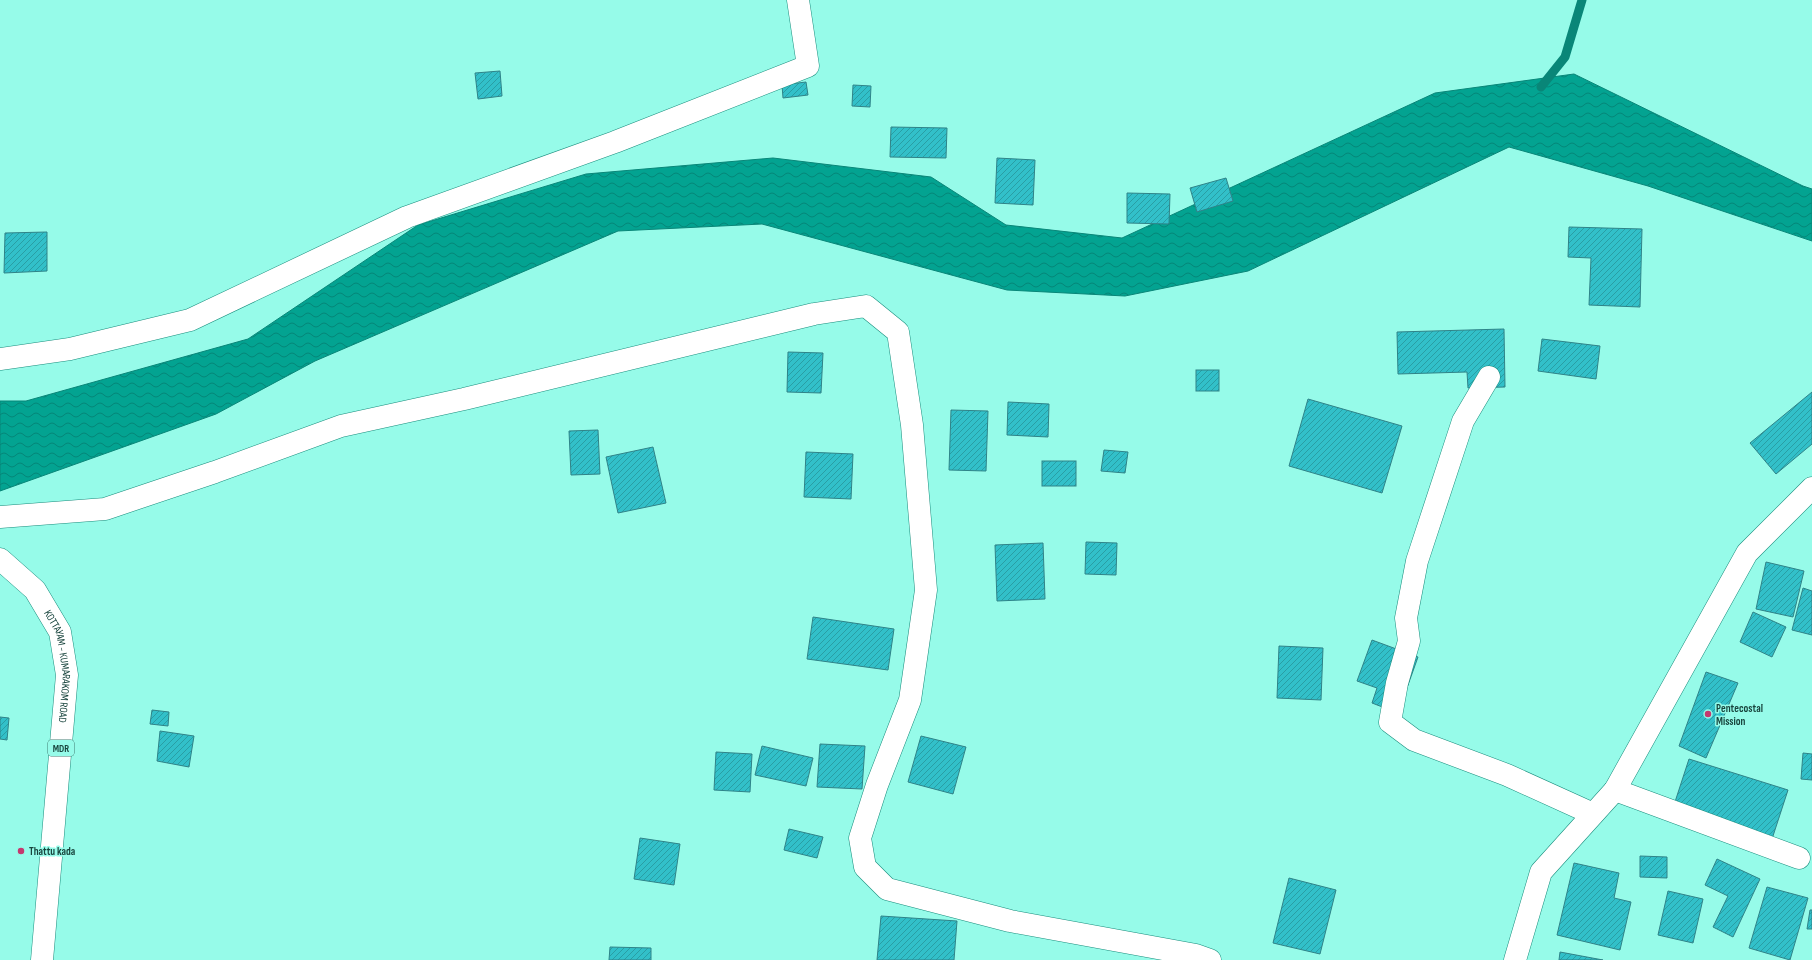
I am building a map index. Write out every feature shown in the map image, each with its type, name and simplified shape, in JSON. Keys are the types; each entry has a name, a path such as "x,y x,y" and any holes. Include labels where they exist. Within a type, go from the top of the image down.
{"street":[{"path":"0,359 70,349 190,320 407,217 615,142 808,66 798,0"},
{"path":"0,517 105,508 215,472 342,426 464,399 814,314 866,306 898,332 912,425 926,590 910,700 877,785 860,838 865,867 887,889 1010,920 1196,954 1210,960"},
{"path":"1489,377 1463,421 1417,562 1406,618 1409,641 1397,683 1390,722 1414,740 1507,775 1593,814"},
{"path":"1515,960 1541,872 1615,790 1747,553 1812,488"},
{"name":"KOTTAYAM - KUMARAKOM ROAD","path":"0,559 35,590 60,632 67,675 42,960"},
{"path":"1615,790 1799,858"}],"water":[{"path":"1574,74 1803,186 1812,189 1812,241 1648,186 1509,147 1248,271 1125,296 1007,290 762,224 618,231 315,361 216,414 0,491 0,401 26,401 248,339 418,225 586,174 773,158 931,177 1006,225 1122,238 1435,93"}],"building":[{"path":"500,71 502,96 478,99 475,73"},
{"path":"806,82 808,95 783,98 782,85"},
{"path":"853,85 871,86 870,107 852,106"},
{"path":"891,127 947,128 946,158 890,157"},
{"path":"997,158 1035,160 1033,205 995,203"},
{"path":"1226,178 1233,201 1197,212 1190,188"},
{"path":"1127,193 1170,194 1169,224 1127,223"},
{"path":"1569,227 1642,229 1640,307 1589,305 1591,258 1568,257"},
{"path":"47,232 47,271 4,273 5,233"},
{"path":"1504,329 1505,387 1468,388 1467,372 1398,374 1397,332"},
{"path":"1542,339 1600,346 1596,379 1538,371"},
{"path":"788,352 823,353 821,393 787,392"},
{"path":"1196,370 1219,370 1219,391 1196,391"},
{"path":"1812,392 1812,444 1776,474 1750,443"},
{"path":"1308,399 1402,426 1382,493 1289,466"},
{"path":"1008,402 1049,404 1048,437 1007,435"},
{"path":"951,410 988,411 986,471 949,470"},
{"path":"598,430 600,474 571,475 569,431"},
{"path":"653,447 666,503 618,513 606,457"},
{"path":"1104,450 1128,452 1125,473 1101,471"},
{"path":"806,452 853,454 851,499 804,497"},
{"path":"1042,461 1076,461 1076,486 1042,486"},
{"path":"1086,542 1117,543 1116,575 1085,574"},
{"path":"1043,543 1045,599 997,601 995,545"},
{"path":"1766,562 1804,571 1793,617 1756,609"},
{"path":"1803,588 1812,591 1812,635 1792,630"},
{"path":"1753,612 1786,627 1772,657 1740,642"},
{"path":"813,617 894,629 888,670 807,659"},
{"path":"1372,640 1418,657 1398,713 1372,703 1377,688 1357,681"},
{"path":"1279,646 1323,648 1321,700 1277,698"},
{"name":"Pentecostal Mission","path":"1706,672 1738,683 1706,758 1679,746"},
{"path":"152,710 169,712 168,726 150,724"},
{"path":"0,717 9,718 7,740 0,739"},
{"path":"160,731 194,736 189,767 157,761"},
{"path":"921,736 966,747 953,794 908,782"},
{"path":"820,744 865,746 862,789 817,787"},
{"path":"762,746 813,758 806,786 755,775"},
{"path":"716,752 752,754 750,792 714,790"},
{"path":"1803,753 1812,754 1812,780 1801,779"},
{"path":"1689,759 1788,790 1772,839 1673,808"},
{"path":"789,829 823,837 817,858 784,850"},
{"path":"640,838 680,844 674,885 634,879"},
{"path":"1640,856 1667,857 1667,878 1640,877"},
{"path":"1717,859 1760,879 1733,937 1713,927 1728,896 1705,885"},
{"path":"1574,863 1619,873 1614,898 1631,902 1620,950 1557,935"},
{"path":"1289,878 1336,890 1320,954 1273,943"},
{"path":"1767,887 1808,898 1790,960 1749,948"},
{"path":"1668,891 1703,899 1693,943 1658,935"},
{"path":"1810,910 1812,910 1812,929 1807,929"},
{"path":"881,916 957,921 954,960 877,960"},
{"path":"610,947 651,948 651,960 609,960"},
{"path":"1560,952 1603,960 1559,960"}],"waterway":[{"path":"1541,87 1565,57 1582,0"}],"place":[{"name":"Pentecostal Mission","path":"1708,714"},
{"name":"Thattu kada","path":"21,851"}]}
